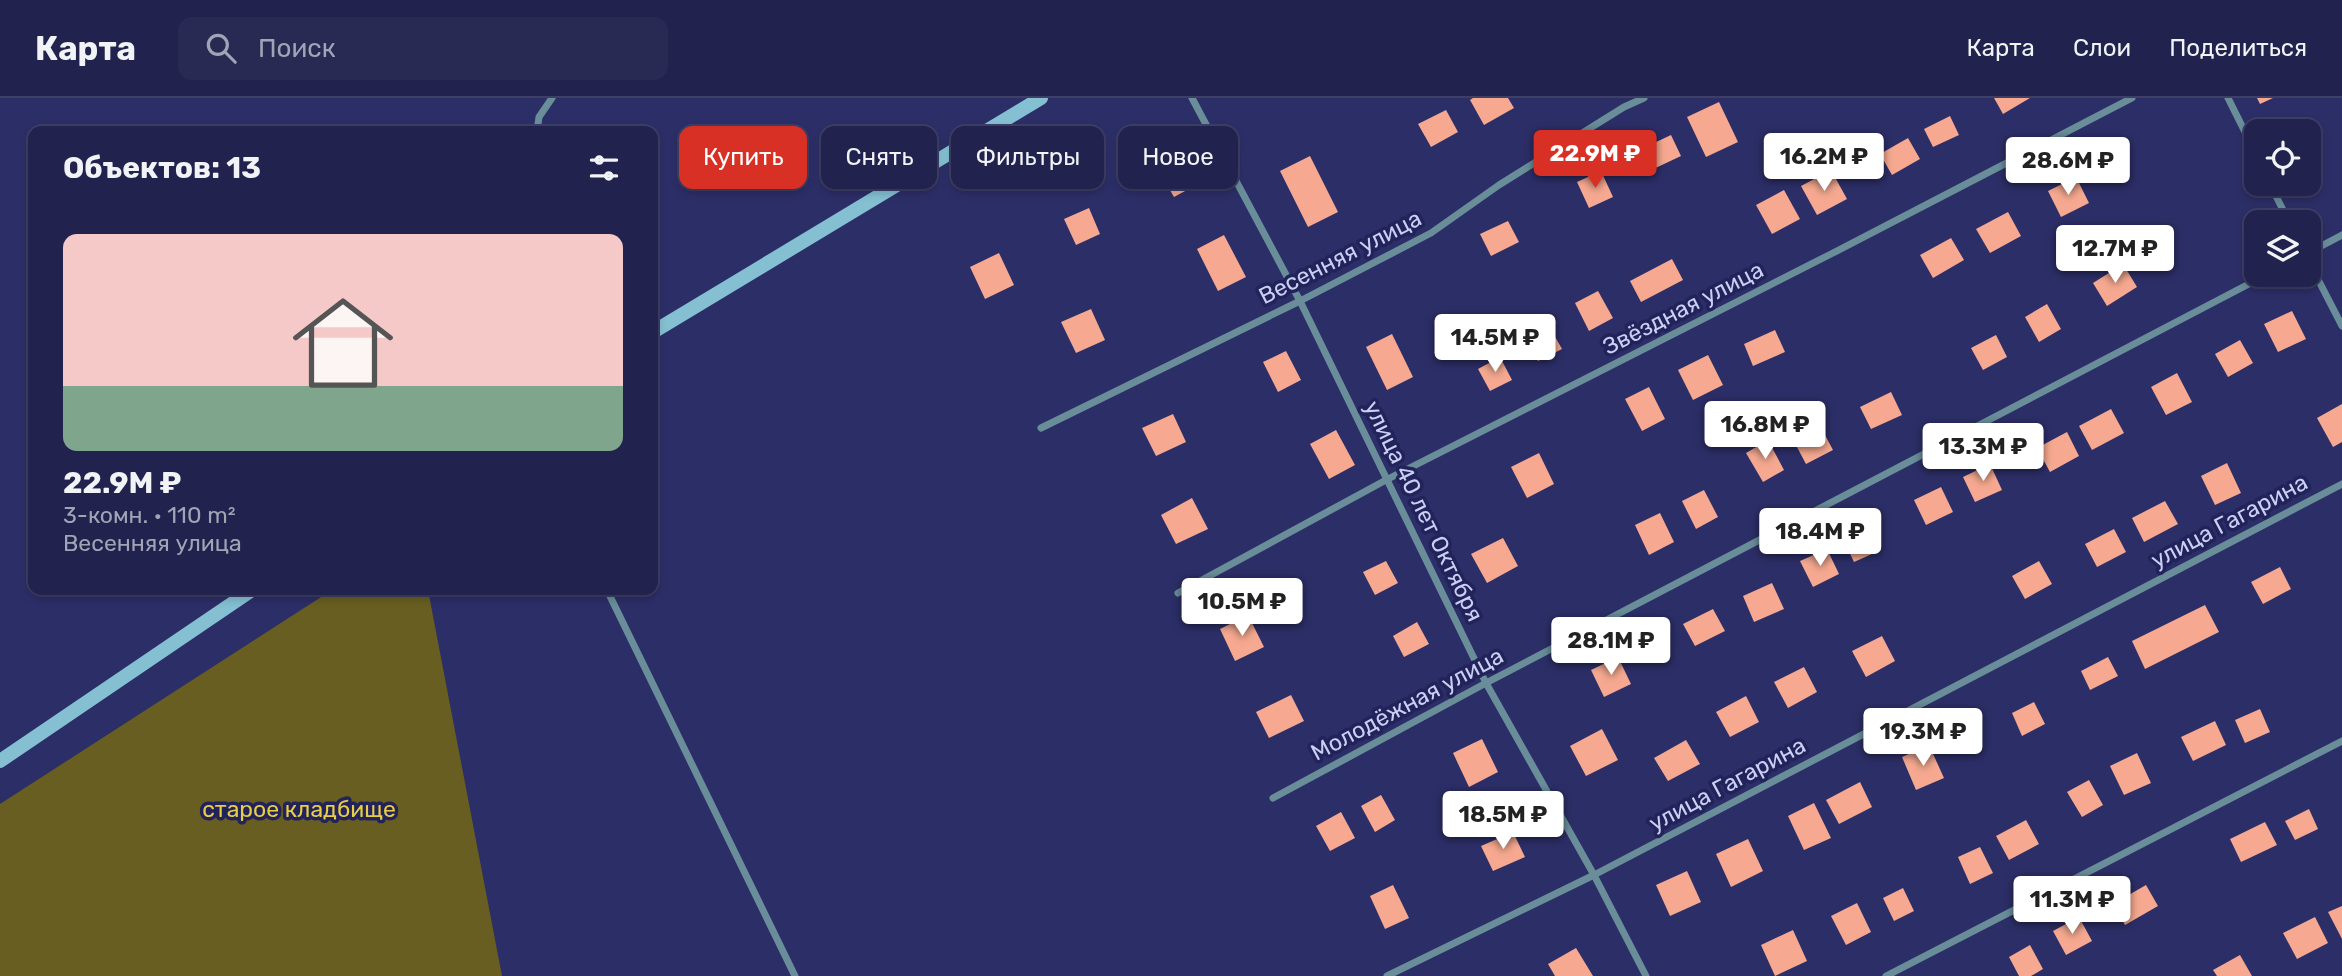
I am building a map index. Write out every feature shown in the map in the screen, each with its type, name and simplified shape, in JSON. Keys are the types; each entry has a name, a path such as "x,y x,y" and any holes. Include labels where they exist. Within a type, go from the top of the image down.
{"main road":[{"path":"658,329 1041,98"},
{"path":"0,761 245,595"}],"street":[{"path":"538,126 539,117 552,98"},
{"name":"улица 40 лет Октября","path":"1192,98 1300,301 1486,683 1594,875 1646,976"},
{"name":"Весенняя улица","path":"1041,428 1300,301 1431,233 1499,185 1624,107 1644,98"},
{"name":"Звёздная улица","path":"1178,593 1386,480 2132,98"},
{"path":"2228,98 2244,130"},
{"path":"2321,246 2342,235"},
{"path":"2321,285 2342,326"},
{"name":"Молодёжная улица","path":"1273,799 1486,683 2244,287"},
{"name":"улица Гагарина","path":"1387,976 1594,875 2342,484"},
{"path":"609,595 795,976"},
{"path":"1886,976 2342,741"}],"green space":[{"name":"старое кладбище","path":"324,595 429,595 502,976 0,976 0,804"}],"building":[{"path":"1508,98 1514,108 1484,125 1470,100"},
{"path":"1994,98 2030,98 2003,114"},
{"path":"2257,98 2273,98 2260,104"},
{"path":"1719,102 1738,142 1706,157 1687,117"},
{"path":"1446,110 1458,132 1431,147 1418,124"},
{"path":"1950,116 1959,135 1933,147 1924,129"},
{"path":"1671,135 1681,156 1647,172 1637,151"},
{"path":"1908,138 1920,159 1892,175 1880,154"},
{"path":"1310,156 1338,212 1308,227 1280,171"},
{"path":"1831,170 1847,199 1817,215 1801,186"},
{"path":"1601,171 1613,197 1589,208 1577,182"},
{"path":"2076,177 2089,203 2061,217 2048,191"},
{"path":"1169,189 1189,189 1174,197"},
{"path":"1784,190 1800,219 1772,234 1756,205"},
{"path":"1089,208 1100,234 1076,245 1064,219"},
{"path":"2008,212 2021,236 1990,253 1976,229"},
{"path":"1508,221 1519,242 1491,256 1480,234"},
{"path":"1224,235 1246,277 1218,291 1197,249"},
{"path":"1951,238 1964,260 1933,278 1920,255"},
{"path":"999,253 1014,285 985,299 970,267"},
{"path":"1672,259 1683,280 1641,302 1630,281"},
{"path":"2123,264 2137,287 2107,306 2093,283"},
{"path":"1598,291 1613,318 1589,331 1575,303"},
{"path":"2047,304 2061,329 2039,342 2025,317"},
{"path":"1091,309 1105,340 1076,353 1061,322"},
{"path":"2292,311 2306,339 2278,352 2264,324"},
{"path":"1548,324 1562,349 1538,361 1525,337"},
{"path":"1775,330 1785,352 1753,366 1744,344"},
{"path":"1392,334 1413,377 1387,390 1366,347"},
{"path":"1996,335 2007,357 1983,370 1971,348"},
{"path":"2240,340 2253,363 2228,377 2215,354"},
{"path":"1286,351 1301,380 1278,392 1263,362"},
{"path":"1708,355 1723,385 1693,400 1678,370"},
{"path":"1500,357 1512,380 1490,391 1478,369"},
{"path":"2177,373 2192,402 2166,415 2151,387"},
{"path":"1649,387 1665,419 1642,431 1625,399"},
{"path":"1891,392 1902,415 1871,429 1860,407"},
{"path":"2342,404 2342,442 2333,447 2317,418"},
{"path":"2111,409 2124,433 2092,450 2079,426"},
{"path":"1173,414 1186,442 1156,456 1142,428"},
{"path":"1817,420 1833,450 1806,464 1790,434"},
{"path":"1336,430 1355,465 1329,479 1310,444"},
{"path":"2067,432 2079,456 2050,472 2037,448"},
{"path":"1768,440 1784,470 1763,482 1746,453"},
{"path":"1539,453 1554,484 1527,498 1511,467"},
{"path":"2227,463 2241,493 2215,505 2201,476"},
{"path":"1990,464 2002,490 1975,502 1963,477"},
{"path":"1941,487 1953,512 1926,525 1914,500"},
{"path":"1704,490 1718,517 1696,529 1682,501"},
{"path":"1192,498 1208,529 1176,544 1161,515"},
{"path":"2165,501 2178,524 2144,542 2132,518"},
{"path":"1660,513 1674,542 1649,555 1635,525"},
{"path":"1869,524 1881,550 1854,562 1842,537"},
{"path":"2114,529 2126,552 2097,567 2085,544"},
{"path":"1503,538 1518,566 1487,583 1471,554"},
{"path":"1827,549 1839,574 1813,587 1800,561"},
{"path":"1386,561 1398,583 1375,595 1363,572"},
{"path":"2039,561 2052,584 2025,599 2012,576"},
{"path":"2280,567 2291,589 2263,604 2251,582"},
{"path":"1772,583 1784,609 1754,622 1743,596"},
{"path":"2205,605 2219,632 2145,669 2132,641"},
{"path":"1713,609 1725,631 1695,646 1683,624"},
{"path":"1248,615 1264,647 1235,661 1220,629"},
{"path":"1417,622 1429,644 1404,657 1393,636"},
{"path":"1882,636 1895,661 1866,677 1852,651"},
{"path":"1618,657 1631,684 1604,697 1591,670"},
{"path":"2108,657 2118,676 2090,690 2081,671"},
{"path":"1804,667 1817,692 1788,708 1774,682"},
{"path":"1291,695 1304,721 1269,738 1256,712"},
{"path":"1746,696 1759,722 1730,737 1716,712"},
{"path":"2034,702 2045,724 2022,736 2012,713"},
{"path":"2260,709 2270,732 2245,743 2235,720"},
{"path":"2215,721 2226,745 2193,761 2181,737"},
{"path":"1602,729 1618,760 1586,776 1570,746"},
{"path":"1482,739 1498,772 1469,787 1453,753"},
{"path":"1686,740 1700,764 1668,781 1654,758"},
{"path":"1929,745 1944,778 1916,790 1902,757"},
{"path":"2137,753 2151,783 2124,795 2110,766"},
{"path":"2089,780 2103,805 2082,817 2067,792"},
{"path":"1860,782 1872,807 1839,824 1826,800"},
{"path":"1381,795 1395,820 1375,832 1361,806"},
{"path":"1814,803 1831,838 1804,850 1788,816"},
{"path":"2309,809 2318,829 2295,840 2285,821"},
{"path":"1341,812 1355,838 1330,851 1316,826"},
{"path":"2026,820 2039,844 2009,860 1996,836"},
{"path":"2265,822 2277,845 2241,862 2230,839"},
{"path":"1513,832 1525,857 1493,871 1481,846"},
{"path":"1748,839 1763,871 1731,887 1716,854"},
{"path":"1980,847 1993,873 1970,884 1958,857"},
{"path":"1687,871 1701,902 1670,916 1656,885"},
{"path":"1393,885 1409,918 1385,929 1370,896"},
{"path":"2146,885 2158,906 2125,925 2113,904"},
{"path":"1903,888 1914,911 1894,921 1883,898"},
{"path":"1857,903 1871,932 1846,945 1831,916"},
{"path":"2342,906 2342,939 2328,912"},
{"path":"2079,917 2092,941 2066,955 2053,931"},
{"path":"2315,917 2328,943 2297,959 2283,933"},
{"path":"1793,930 1807,961 1775,976 1761,945"},
{"path":"2030,945 2043,969 2031,976 2019,976 2009,957"},
{"path":"1576,948 1593,976 1555,976 1548,964"},
{"path":"2240,955 2252,976 2217,976 2213,970"}]}
